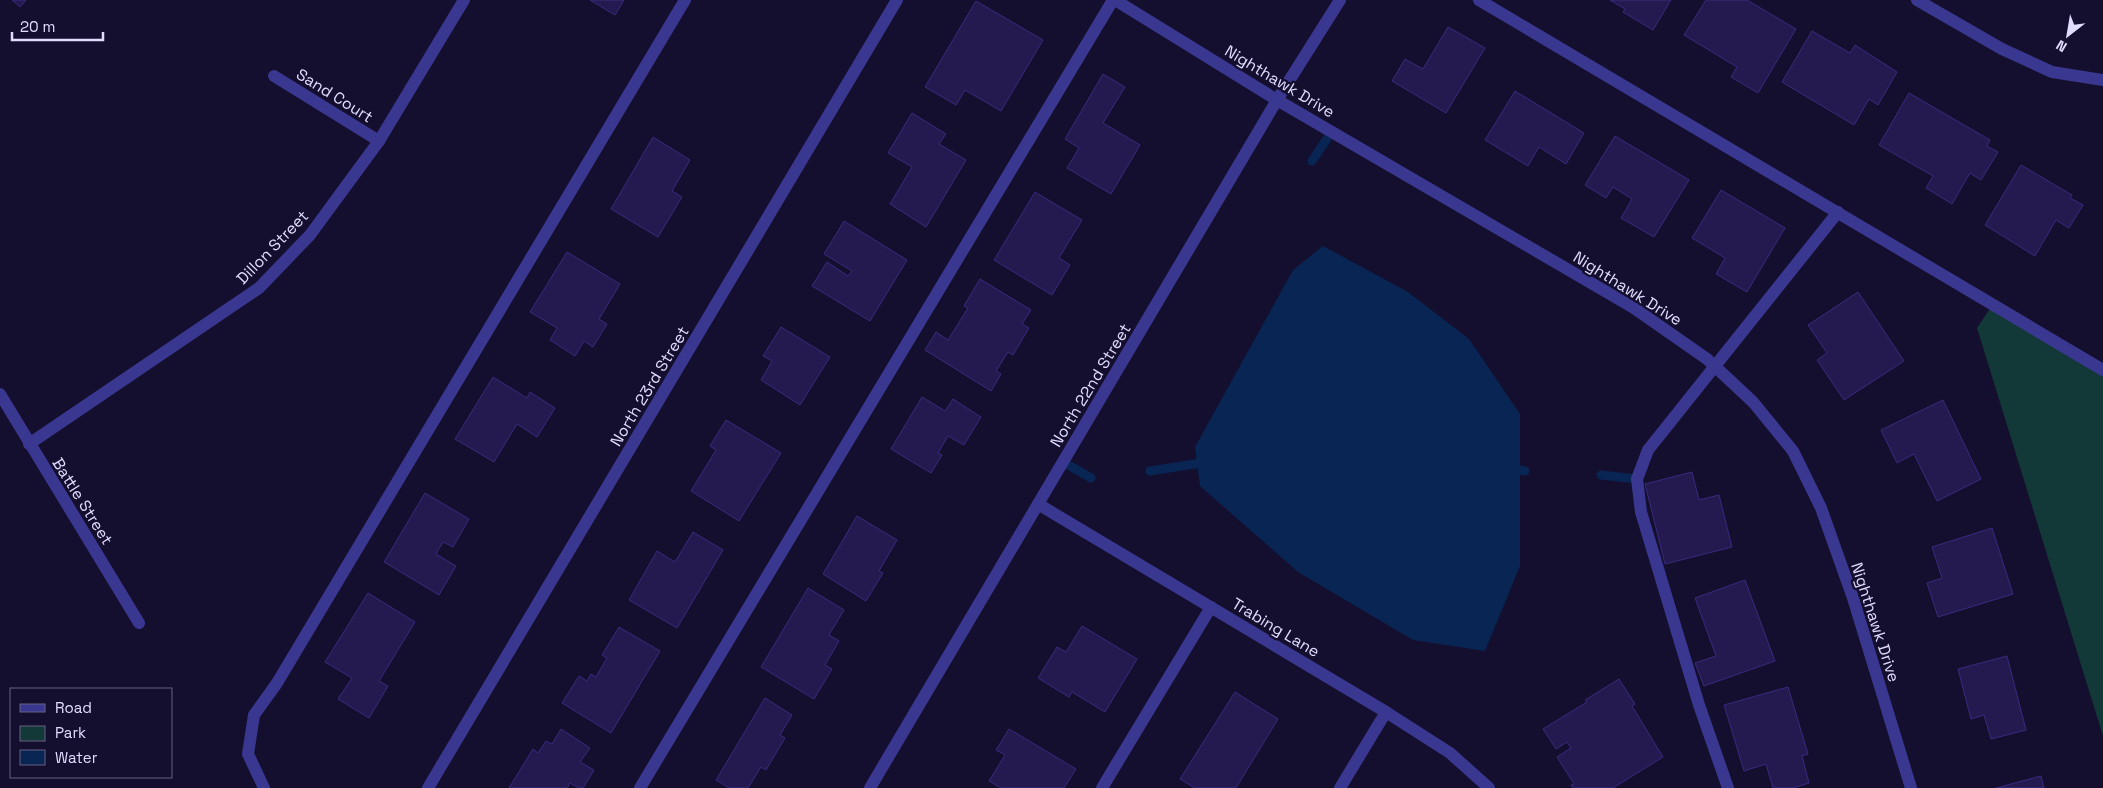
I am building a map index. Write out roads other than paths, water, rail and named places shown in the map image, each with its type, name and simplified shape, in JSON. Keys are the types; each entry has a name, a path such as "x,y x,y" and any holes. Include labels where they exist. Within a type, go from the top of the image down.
{"street":[{"name":"Dillon Street","path":"29,444 259,288 310,235 379,142 464,0"},
{"path":"264,788 248,754 254,715 277,683 685,0"},
{"name":"North 23rd Street","path":"428,788 897,0"},
{"path":"640,788 1114,0"},
{"name":"Nighthawk Drive","path":"1114,0 1278,100 1634,308 1714,365 1753,402 1793,451 1821,508 1853,598 1910,788"},
{"name":"North 22nd Street","path":"870,788 1278,100 1340,0"},
{"path":"1479,0 2103,370"},
{"path":"1917,0 2002,49 2052,72 2103,80"},
{"name":"Sand Court","path":"274,76 379,142"},
{"path":"1728,788 1699,705 1641,512 1637,479 1648,450 1838,212"},
{"name":"Battle Street","path":"0,394 139,623"},
{"name":"Trabing Lane","path":"1038,504 1386,712 1450,753 1489,788"},
{"path":"1102,788 1211,607"},
{"path":"1340,788 1386,712"}],"water":[{"path":"1323,246 1408,292 1469,339 1520,414 1520,566 1485,651 1413,640 1298,572 1200,486 1195,447 1293,270"}],"waterway":[{"path":"1312,161 1332,131"},
{"path":"1063,462 1091,478"},
{"path":"1150,471 1207,462"},
{"path":"1508,468 1525,471"},
{"path":"1601,475 1637,479"}]}
